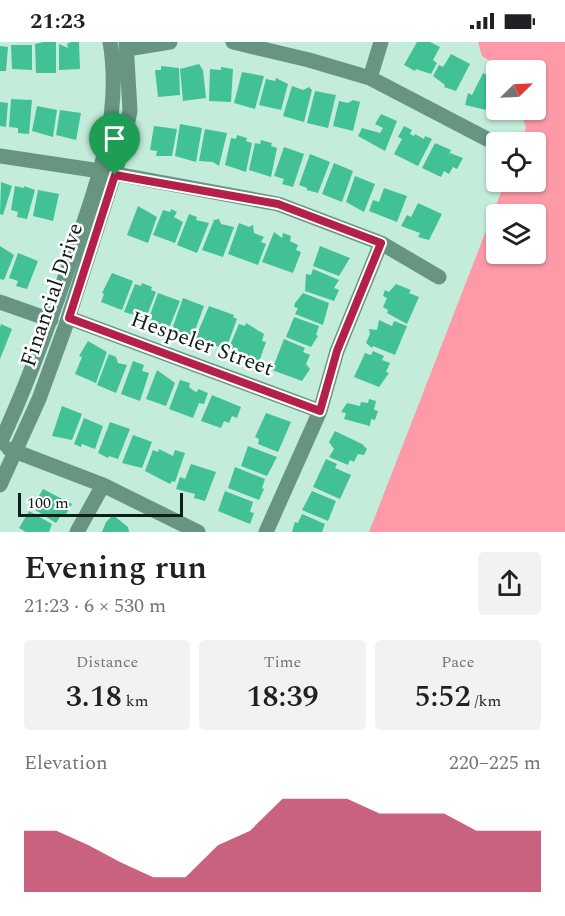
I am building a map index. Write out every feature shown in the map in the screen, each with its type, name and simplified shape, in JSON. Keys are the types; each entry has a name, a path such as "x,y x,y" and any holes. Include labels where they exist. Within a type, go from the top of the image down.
{"street":[{"name":"Financial Drive","path":"0,485 16,452 69,318 108,173 113,114 113,69 110,42"},
{"path":"126,46 170,42"},
{"path":"233,42 309,60 370,78 486,139"},
{"path":"370,78 381,42"},
{"name":"Financial Drive","path":"0,445 51,320 130,111 126,46"},
{"path":"0,156 278,204 381,243 439,277"},
{"path":"266,532 320,411 337,351 381,243"},
{"path":"0,302 51,320"},
{"name":"Hespeler Street","path":"69,318 320,411"},
{"path":"0,445 103,485 198,532"},
{"path":"77,532 103,485"}],"shaded area":[{"path":"478,42 565,42 565,532 369,532 486,231 486,264 546,264 546,204 496,204 501,192 546,192 546,132 524,132 526,127 524,120 546,120 546,60 488,60 482,56"}],"building":[{"path":"56,42 56,73 36,73 35,44"},
{"path":"79,42 80,69 59,70 59,44 68,48 67,44"},
{"path":"417,42 430,42 440,47 433,60 437,63 431,74 416,69 415,71 404,65"},
{"path":"11,45 32,45 32,70 12,69"},
{"path":"0,46 8,47 6,71 0,71"},
{"path":"451,54 470,64 456,91 444,87 445,85 433,76 439,65 443,67"},
{"path":"199,64 203,70 206,98 183,101 180,69"},
{"path":"161,66 179,68 180,95 158,97 155,70 161,70"},
{"path":"221,67 233,69 231,102 209,101 210,69 221,70"},
{"path":"242,72 264,76 255,109 234,103"},
{"path":"483,73 486,75 486,110 465,105 468,93 472,95"},
{"path":"276,78 288,84 281,110 259,105 266,79 275,81"},
{"path":"292,86 303,90 309,87 312,90 304,122 283,116"},
{"path":"315,91 336,95 328,128 307,123"},
{"path":"11,99 32,100 29,134 18,133 18,128 9,127"},
{"path":"353,100 360,102 353,131 333,126 339,101 348,103"},
{"path":"0,102 8,103 6,127 0,126"},
{"path":"37,106 57,110 53,137 32,131"},
{"path":"60,110 81,113 76,140 56,135"},
{"path":"381,114 397,121 385,151 358,136 362,128 380,133 383,128 375,124"},
{"path":"180,124 202,128 196,162 175,156"},
{"path":"154,126 177,129 172,156 156,156 157,151 150,150"},
{"path":"404,126 412,130 410,134 414,136 415,134 424,139 425,136 432,139 418,166 394,154 402,139 398,137"},
{"path":"205,129 227,133 219,166 213,162 199,161"},
{"path":"237,135 247,138 246,141 252,143 246,172 225,165 231,138 236,139"},
{"path":"261,140 272,143 271,146 277,148 271,177 249,170 255,143 260,144"},
{"path":"435,143 451,150 447,159 450,153 463,158 457,169 453,167 449,174 444,171 441,177 422,168"},
{"path":"284,147 304,154 293,187 282,184 284,179 274,176"},
{"path":"310,154 330,162 318,193 299,185"},
{"path":"334,163 353,171 342,202 322,194"},
{"path":"355,176 375,184 364,212 346,202"},
{"path":"1,182 12,186 3,215 0,214"},
{"path":"15,186 35,190 27,219 17,217 18,212 11,210"},
{"path":"384,188 407,196 397,222 369,211 373,200 379,202"},
{"path":"38,190 59,194 53,221 33,216"},
{"path":"418,203 442,214 429,240 418,237 420,233 401,226 407,215 411,217"},
{"path":"138,206 157,217 148,243 127,235"},
{"path":"171,209 177,212 174,217 183,222 175,243 153,235 163,210 170,212"},
{"path":"189,214 197,217 196,220 209,223 197,253 177,245"},
{"path":"219,219 221,224 234,227 223,257 202,250 214,220"},
{"path":"239,223 249,227 253,225 254,233 264,237 261,242 266,244 258,265 228,254"},
{"path":"274,232 282,238 283,233 291,236 290,241 298,245 296,250 301,252 293,273 262,262"},
{"path":"0,246 14,255 4,280 0,279"},
{"path":"320,246 350,258 339,276 313,266"},
{"path":"18,253 38,261 27,289 16,286 18,281 9,278"},
{"path":"313,269 339,280 334,288 339,290 334,301 305,291 306,274 311,275"},
{"path":"112,273 133,281 122,310 101,302 104,294 102,293"},
{"path":"142,283 152,287 151,290 156,292 146,318 124,312 135,284 141,286"},
{"path":"396,284 411,290 409,293 419,297 407,324 387,313 388,310 383,307 387,298 383,296 385,290 389,292"},
{"path":"158,293 180,301 170,326 161,323 160,326 149,318"},
{"path":"303,293 329,303 323,325 295,314 298,308 294,307 295,303"},
{"path":"183,298 204,306 193,336 172,329"},
{"path":"209,306 234,315 233,317 237,319 226,349 195,339"},
{"path":"294,317 319,326 316,335 318,336 311,347 286,337"},
{"path":"379,320 392,326 394,321 407,326 395,355 373,346 372,348 366,343 370,334 369,329 377,330"},
{"path":"246,323 264,334 262,341 266,342 259,362 228,350 239,324 245,326"},
{"path":"1,324 12,329 0,359 0,327"},
{"path":"284,339 305,348 303,352 310,355 306,364 310,369 302,381 272,370"},
{"path":"88,341 107,352 96,383 75,374 82,357 79,356"},
{"path":"373,351 384,356 382,360 390,363 386,372 389,373 379,387 354,377 365,353 371,355"},
{"path":"109,354 116,357 118,363 127,365 116,393 97,385"},
{"path":"133,361 144,365 142,371 149,373 140,401 121,394"},
{"path":"157,370 175,383 166,406 146,399"},
{"path":"180,380 190,383 189,387 194,391 197,392 198,389 208,393 204,404 199,403 193,418 169,409"},
{"path":"212,395 241,407 237,418 232,416 229,423 224,421 221,428 201,421"},
{"path":"369,399 376,401 374,410 378,411 375,420 371,419 370,426 344,419 346,413 341,412 347,403 360,406 361,402 368,403"},
{"path":"62,406 82,414 72,440 52,436"},
{"path":"266,413 291,422 278,452 258,444 259,439 255,437"},
{"path":"84,418 103,426 95,449 82,444 81,447 74,444"},
{"path":"110,422 130,429 118,459 109,456 108,458 98,453"},
{"path":"335,431 362,444 367,449 364,455 358,454 354,462 350,460 348,465 329,457 334,449 329,442"},
{"path":"133,435 152,442 142,468 122,463"},
{"path":"248,446 277,457 267,476 241,466"},
{"path":"159,449 173,456 175,450 185,453 175,482 172,481 170,484 145,471 153,450 158,452"},
{"path":"326,459 337,464 335,468 351,475 340,499 313,487"},
{"path":"191,464 216,472 205,501 194,498 195,494 176,489 180,477 185,479"},
{"path":"235,467 265,479 259,500 228,488"},
{"path":"43,489 72,504 65,516 62,514 56,523 32,508"},
{"path":"225,491 253,502 250,512 254,513 250,524 218,511"},
{"path":"312,491 336,501 328,521 302,510"},
{"path":"29,511 52,524 49,532 26,532 19,528"},
{"path":"302,514 325,524 322,532 292,532 295,522 298,523"},
{"path":"113,515 128,527 129,532 102,532 106,522"}],"route":[{"path":"115,175 278,204 381,243 337,351 320,411 69,318 115,175"}]}
